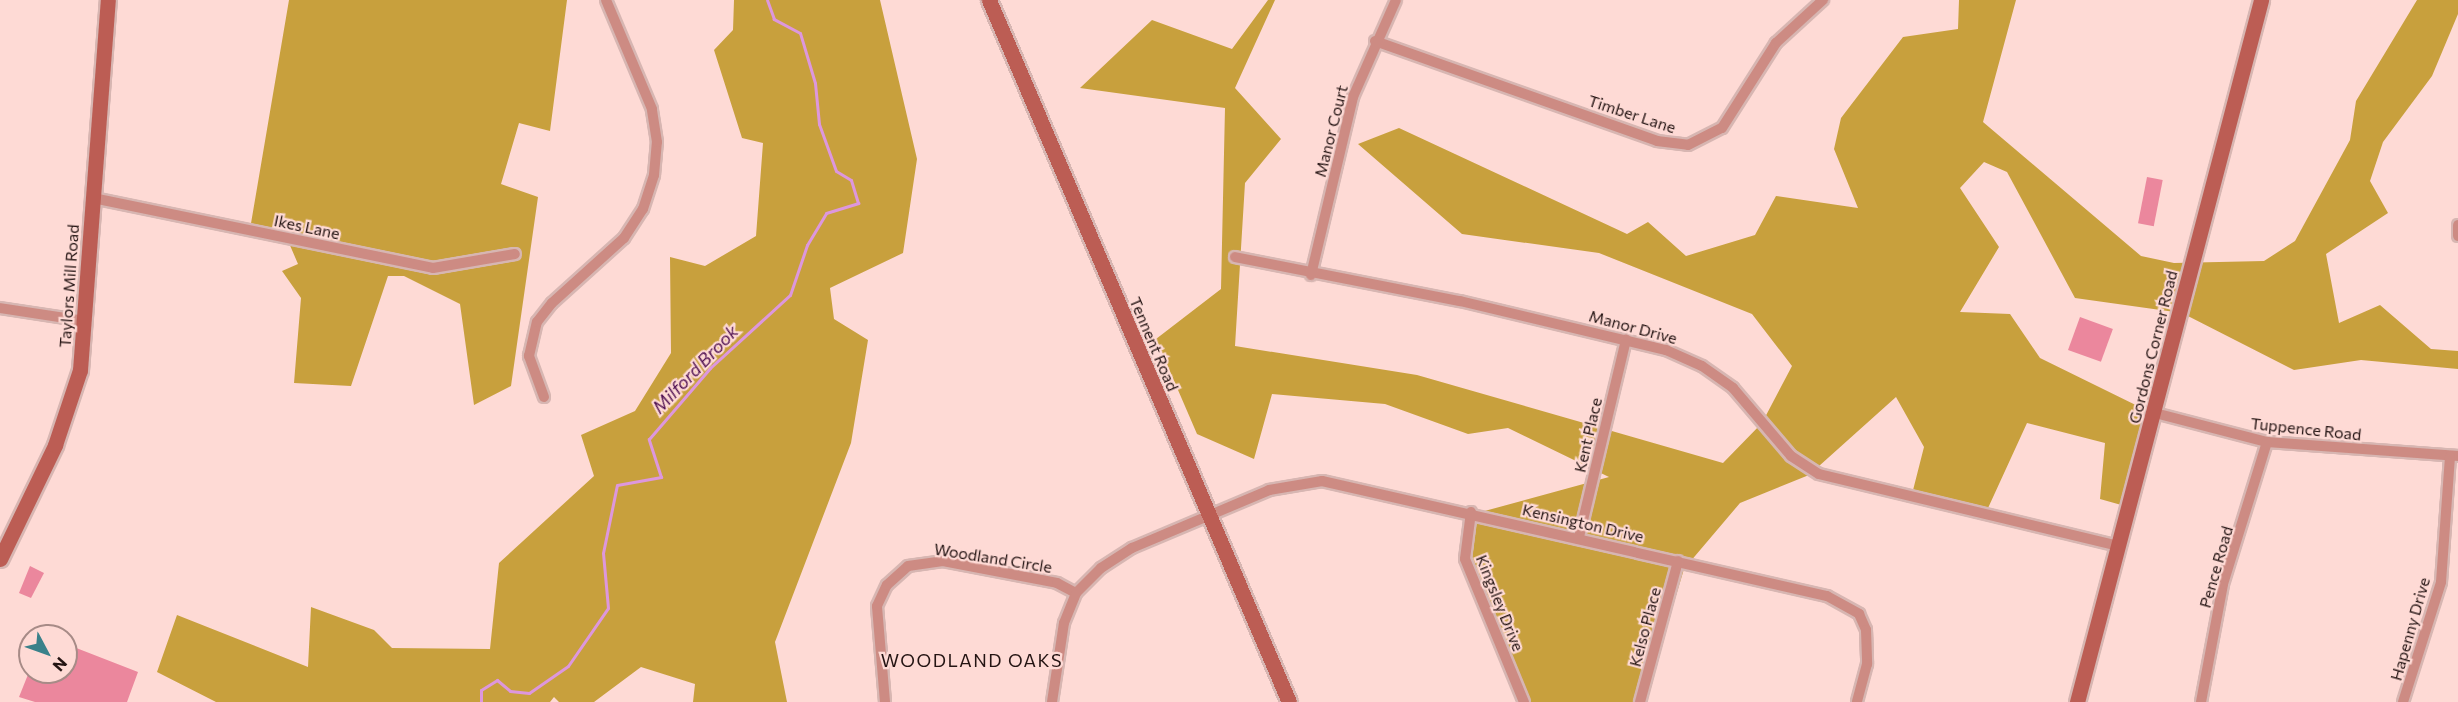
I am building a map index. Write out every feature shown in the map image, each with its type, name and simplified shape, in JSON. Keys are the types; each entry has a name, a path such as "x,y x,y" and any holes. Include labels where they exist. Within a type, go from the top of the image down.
{"street":[{"name":"Taylors Mill Road","path":"0,559 68,416 80,370 108,0"},
{"path":"544,397 529,356 537,322 552,303 624,238 643,209 654,175 657,142 652,109 606,0"},
{"name":"Tennent Road","path":"989,0 1289,702"},
{"name":"Manor Court","path":"1311,275 1353,97 1375,41 1396,0"},
{"name":"Timber Lane","path":"1375,41 1657,141 1688,145 1722,128 1776,43 1823,0"},
{"name":"Gordons Corner Road","path":"2077,702 2155,413 2261,0"},
{"name":"Ikes Lane","path":"93,198 433,268 514,254"},
{"path":"2458,225 2458,236"},
{"name":"Manor Drive","path":"1235,257 1311,275 1460,301 1626,340 1682,356 1719,377 1751,406 1791,456 1819,474 2120,546"},
{"path":"0,308 85,321"},
{"name":"Kent Place","path":"1579,537 1626,340"},
{"name":"Tuppence Road","path":"2155,413 2267,442 2454,456"},
{"name":"Pence Road","path":"2201,702 2223,584 2267,442"},
{"name":"Hapenny Drive","path":"2403,702 2441,582 2454,456"},
{"name":"Kensington Drive","path":"1210,515 1277,487 1323,481 1471,512 1804,589 1851,608 1863,620 1868,641 1857,702"},
{"name":"Kingsley Drive","path":"1471,512 1464,549 1467,569 1524,702"},
{"path":"1052,702 1061,638 1076,592 1118,555 1210,515"},
{"name":"Woodland Circle","path":"885,702 877,606 887,585 908,567 943,561 1057,583 1076,592"},
{"name":"Kelso Place","path":"1640,702 1678,561"}],"shaded area":[{"path":"289,0 567,0 550,131 519,123 501,184 538,197 511,386 474,405 460,304 404,276 388,276 351,386 294,383 301,298 282,271 298,264 289,243 249,235"},
{"path":"734,0 880,0 917,159 903,253 830,288 834,319 868,340 851,443 775,642 787,702 693,702 695,684 641,667 594,702 559,702 554,697 550,702 216,702 157,672 177,615 308,667 311,607 374,630 392,648 490,649 499,563 594,476 581,435 635,411 671,353 670,257 705,266 756,236 763,143 742,138 714,50 733,30"},
{"path":"1268,0 1275,0 1235,88 1281,139 1245,183 1235,346 1417,375 1723,463 1762,423 1792,366 1752,314 1599,253 1462,234 1358,144 1399,128 1627,234 1648,222 1686,256 1755,235 1776,196 1858,208 1834,149 1841,118 1903,37 1958,29 1959,0 2016,0 1983,122 2141,256 2174,263 2264,261 2295,241 2350,140 2356,101 2417,0 2458,0 2458,14 2432,76 2383,142 2370,181 2388,213 2326,254 2339,323 2380,305 2431,349 2458,351 2458,369 2361,360 2294,370 2182,313 2075,298 2007,172 1984,162 1960,188 1999,247 1960,312 2010,314 2040,358 2156,415 2132,508 2100,499 2105,443 2027,423 1983,519 1910,502 1924,447 1896,397 1809,475 1740,503 1684,569 1644,702 1527,702 1464,546 1470,515 1609,477 1508,428 1468,434 1385,404 1272,394 1254,459 1197,434 1156,339 1221,289 1225,108 1080,88 1152,20 1232,49"}],"building":[{"path":"2147,177 2163,180 2154,226 2138,223"},
{"path":"2080,317 2113,329 2101,362 2068,350"},
{"path":"30,566 44,573 31,598 19,593"},
{"path":"78,649 138,672 127,702 35,702 19,697 24,684 78,684"}],"waterway":[{"name":"Milford Brook","path":"481,702 481,690 497,680 510,691 529,693 568,666 608,608 603,553 617,485 661,477 649,439 710,368 790,295 807,245 826,213 858,203 851,180 836,171 819,124 815,83 800,33 774,19 767,0"}],"district":[{"name":"WOODLAND OAKS","path":"972,660"}]}
